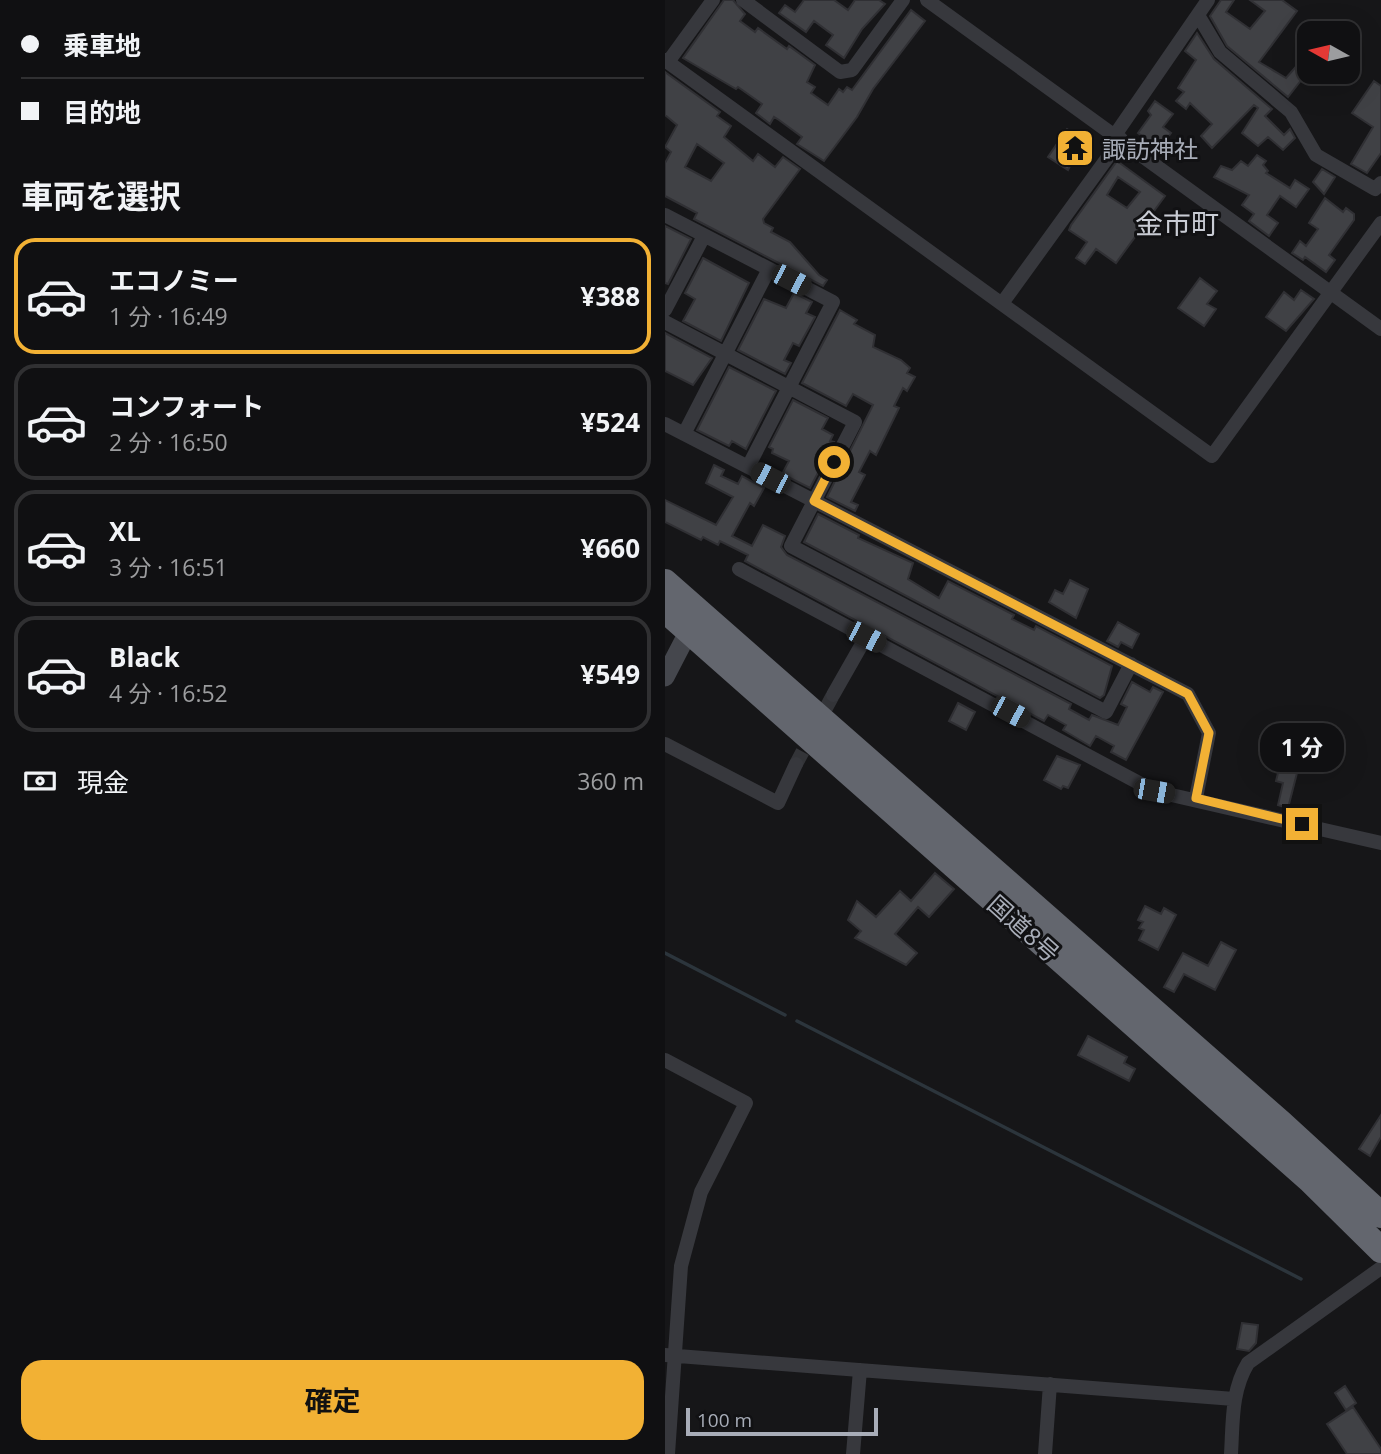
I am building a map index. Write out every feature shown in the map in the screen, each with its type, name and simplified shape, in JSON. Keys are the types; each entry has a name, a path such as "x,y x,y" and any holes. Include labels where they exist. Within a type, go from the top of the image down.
{"highway":[{"name":"国道8号","path":"665,582 693,621 1310,1180 1381,1250"},
{"name":"国道8号","path":"665,610 693,621 1282,1124 1381,1215"},
{"path":"1282,1124 1381,1194"}],"main road":[{"path":"665,677 693,621"}],"street":[{"path":"713,0 666,61 1003,302 1212,456 1381,223"},
{"path":"743,0 840,72 852,71 903,0"},
{"path":"927,0 1381,329"},
{"path":"1003,302 1118,137 1208,0"},
{"path":"1198,15 1220,52 1291,111 1316,156 1375,189 1381,184"},
{"path":"665,215 833,302 748,467"},
{"path":"665,310 704,236"},
{"path":"684,434 769,269"},
{"path":"665,322 855,422 791,546 1106,712 1131,664"},
{"path":"665,424 1188,694 1209,733 1196,798"},
{"path":"739,569 1154,791 1196,798 1381,843"},
{"path":"833,695 866,637"},
{"path":"665,744 778,803 796,764"},
{"path":"665,1060 746,1103 701,1192 681,1266 670,1355 668,1454"},
{"path":"1231,1454 1234,1399 1240,1377 1248,1363 1381,1268"},
{"path":"670,1355 1234,1399"},
{"path":"853,1454 860,1370"},
{"path":"1045,1454 1050,1384"}],"building":[{"path":"724,0 733,0 745,14 740,21 755,32 758,28 815,65 807,82 815,87 811,93 828,105 839,89 843,92 847,87 852,90 911,10 925,21 873,89 857,117 824,161 797,144 802,137 779,120 774,117 770,124 756,113 762,104 738,87 736,89 683,58"},
{"path":"804,0 834,0 848,10 855,0 879,0 885,4 862,29 844,58 826,45 833,35 814,21 806,32 779,13 785,5 795,12"},
{"path":"1221,0 1234,0 1226,12 1250,29 1265,11 1250,0 1282,0 1297,11 1259,62 1286,78 1297,66 1298,84 1288,97 1227,46 1210,16"},
{"path":"1197,33 1214,59 1272,109 1265,116 1284,135 1290,129 1295,138 1283,150 1268,137 1258,146 1242,133 1258,108 1254,105 1212,148 1201,136 1212,124 1190,103 1186,109 1176,101 1184,92 1178,88 1196,60 1185,51"},
{"path":"665,72 720,112 717,116 731,126 724,137 753,161 758,154 775,167 783,157 800,169 763,219 764,223 773,228 771,232 790,242 819,275 827,280 823,286 694,219 697,213 665,196 665,163 671,152 665,147 677,125 665,115","holes":["697,144 724,163 711,181 685,167"]},
{"path":"1374,81 1381,86 1381,153 1367,173 1351,164 1373,127 1352,113"},
{"path":"1155,101 1173,114 1163,127 1171,133 1159,149 1138,133 1151,115 1148,111"},
{"path":"1067,129 1078,136 1065,155 1073,160 1068,170 1048,157"},
{"path":"1257,155 1266,161 1263,165 1268,171 1266,173 1290,188 1295,180 1309,189 1296,207 1280,196 1267,215 1278,223 1269,236 1249,221 1254,214 1242,205 1249,195 1214,177 1221,166 1232,170 1241,161 1248,166"},
{"path":"1117,161 1165,196 1116,263 1096,249 1085,264 1076,258 1087,242 1069,230","holes":["1118,177 1140,192 1127,208 1107,195"]},
{"path":"1322,169 1335,177 1324,194 1313,182"},
{"path":"1325,198 1343,212 1346,208 1354,214 1354,220 1329,255 1335,260 1326,272 1305,257 1303,260 1292,253 1300,241 1306,246 1318,229 1309,223"},
{"path":"665,226 691,239 668,284 665,283"},
{"path":"703,258 749,283 721,341 683,321 695,299 685,293"},
{"path":"1200,278 1217,291 1207,304 1216,309 1204,326 1178,308"},
{"path":"1301,290 1314,299 1286,331 1266,317 1284,292 1294,300"},
{"path":"794,293 812,302 806,313 815,317 799,346 793,343 784,360 791,363 785,374 738,350 764,299 786,308"},
{"path":"840,310 857,320 854,324 875,335 873,347 901,360 910,368 907,373 915,377 907,391 903,388 894,406 899,408 876,455 870,451 859,472 865,475 851,502 858,505 855,511 827,497 873,405 853,394 846,406 802,383"},
{"path":"665,333 712,358 693,385 665,371"},
{"path":"729,367 776,391 746,449 732,441 729,446 697,430"},
{"path":"793,400 828,418 822,429 833,435 830,441 834,442 810,488 782,474 789,461 772,453 773,449 769,447"},
{"path":"714,465 724,470 721,476 738,484 742,476 764,488 754,506 750,503 732,536 752,546 763,525 785,536 781,547 787,555 1071,704 1069,709 1089,720 1092,715 1118,725 1127,707 1121,704 1132,682 1150,692 1153,687 1163,692 1126,760 1111,752 1114,746 1096,736 1090,746 1063,730 1066,725 1048,715 1044,721 745,561 748,555 720,541 718,545 703,537 701,540 665,522 665,500 716,525 733,497 706,483"},
{"path":"818,514 859,535 858,538 913,563 908,579 939,598 948,581 1014,615 1012,619 1034,630 1036,626 1112,666 1104,695 1100,698 804,542"},
{"path":"1070,580 1088,589 1076,618 1049,602 1055,590 1063,594"},
{"path":"1118,622 1139,634 1132,648 1121,642 1118,647 1107,641"},
{"path":"958,703 975,712 966,730 949,721"},
{"path":"1057,756 1080,765 1068,788 1063,786 1061,789 1044,780"},
{"path":"1279,769 1297,773 1288,808 1278,805 1283,783 1276,781"},
{"path":"935,873 954,889 929,917 918,907 895,934 917,953 906,965 855,938 861,931 848,920 857,901 876,917 900,891 911,901"},
{"path":"1145,906 1161,914 1164,908 1176,915 1158,950 1139,940 1144,930 1139,928 1143,922 1138,920"},
{"path":"1221,942 1236,950 1215,990 1184,974 1174,992 1164,987 1183,953 1208,966"},
{"path":"1088,1036 1127,1057 1124,1063 1135,1069 1129,1081 1078,1055"},
{"path":"1381,1115 1381,1137 1370,1156 1359,1149"},
{"path":"1242,1323 1258,1325 1256,1343 1249,1351 1237,1349"},
{"path":"1345,1386 1356,1403 1346,1410 1335,1393"},
{"path":"1353,1407 1381,1449 1381,1454 1347,1454 1327,1424"}],"waterway":[{"path":"665,953 785,1015"},
{"path":"797,1021 1301,1279"}],"tunnel":[{"path":"796,764 833,695"}],"place":[{"name":"諏訪神社","path":"1075,148"}],"district":[{"name":"金市町","path":"1177,223"}],"route":[{"path":"834,462 814,501 1188,694 1209,733 1196,798 1302,824"}]}
